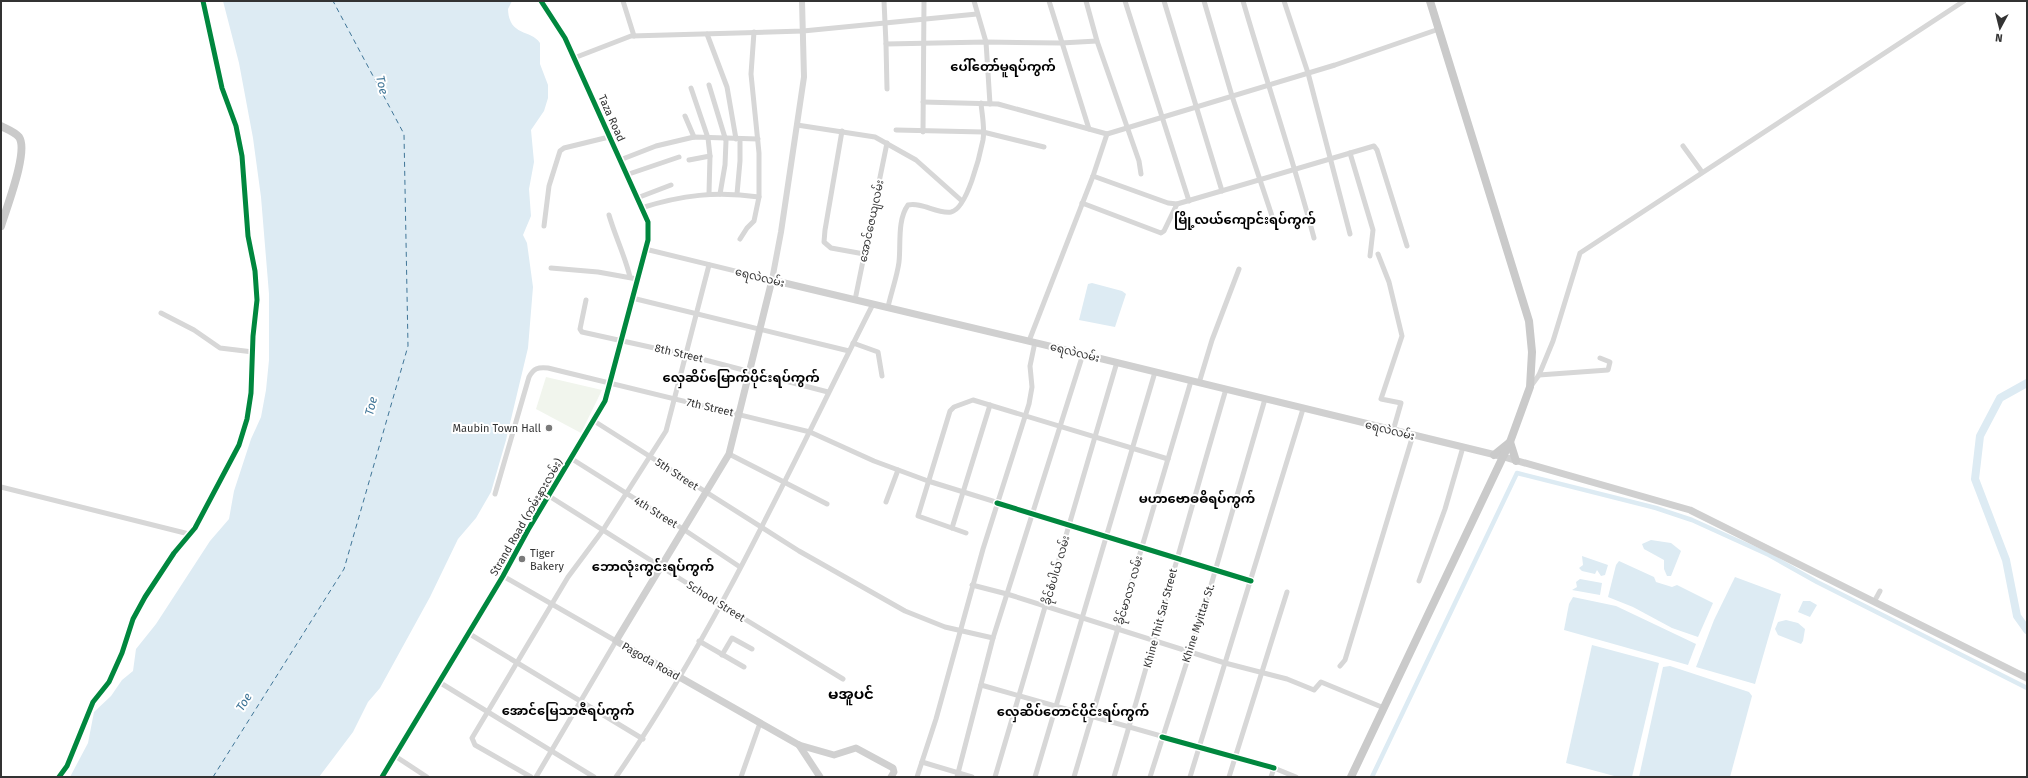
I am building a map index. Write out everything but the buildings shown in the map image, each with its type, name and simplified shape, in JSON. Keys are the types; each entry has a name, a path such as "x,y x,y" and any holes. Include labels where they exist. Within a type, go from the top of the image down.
{"main road":[{"path":"1351,777 1504,457 1530,387 1532,352 1529,321 1430,1"},
{"path":"1,126 16,134 21,140 23,148 1,226"},
{"path":"616,641 729,454 772,280"},
{"name":"ရေလဲလမ်း","path":"772,280 1117,362 1516,460 1690,510 2027,678"},
{"path":"1494,455 1510,442"},
{"path":"1510,442 1516,460"},
{"name":"Pagoda Road","path":"616,641 799,745 834,755 840,754 851,748 856,748 893,768 894,772 891,777"},
{"name":"Pagoda Road","path":"799,745 820,777"}],"street":[{"path":"59,777 66,766 93,702 109,682 122,652 133,619 149,591 189,534 213,496 239,445 248,409 257,290 248,236 242,156 236,126 222,88 204,1"},
{"name":"Taza Road","path":"541,1 565,38 637,198 649,230 645,249"},
{"path":"623,1 634,36"},
{"path":"772,280 782,232 804,77 802,1"},
{"path":"884,1 887,89"},
{"path":"923,132 924,1"},
{"path":"974,1 986,42 990,79 990,104"},
{"path":"1049,1 1089,129"},
{"path":"1086,1 1097,41 1141,174"},
{"path":"1125,1 1161,118 1189,201"},
{"path":"1164,1 1222,192"},
{"path":"1204,1 1232,96 1273,219"},
{"path":"1243,1 1268,85 1296,169 1314,238"},
{"path":"1284,1 1308,73 1350,234"},
{"path":"1530,387 1539,375 1553,341 1580,253 1964,1"},
{"path":"574,58 634,36 803,31 977,14"},
{"path":"923,102 1003,105 1107,134 1308,73 1439,29"},
{"path":"740,239 747,228 754,221 759,197 758,139 751,74 754,32"},
{"path":"707,34 727,87 738,139 740,161 738,194"},
{"path":"886,44 986,42 1061,43 1097,41"},
{"path":"709,85 725,138 725,165 720,194"},
{"path":"692,88 708,138 710,156 709,193"},
{"path":"888,308 899,264 900,238 904,210 908,205 915,204 950,212 956,210 969,187 983,132 981,103"},
{"path":"685,116 694,137"},
{"path":"797,125 875,137 916,160 962,201"},
{"path":"896,130 923,132 983,132 1044,147"},
{"path":"842,131 824,242 831,248 864,254"},
{"path":"917,777 972,585 1025,414 1032,387 1030,366 1032,342 1107,134"},
{"path":"544,226 549,186 560,151 564,148 609,137"},
{"path":"620,160 656,146 694,137 758,139"},
{"name":"အောင်ဇေယျလမ်း","path":"855,300 887,143"},
{"path":"1683,146 1702,172"},
{"path":"1093,176 1168,203 1177,204 1222,192 1350,152 1376,147 1407,246"},
{"path":"1350,152 1373,230 1370,256"},
{"path":"689,160 710,156"},
{"path":"626,175 679,157"},
{"path":"637,198 671,185"},
{"path":"641,208 666,200 709,193 738,194 759,197"},
{"path":"1082,203 1161,233 1164,231 1177,204"},
{"path":"609,215 630,277"},
{"name":"ရေလဲလမ်း","path":"645,249 772,280"},
{"name":"Strand Road (ကမ်းနားလမ်း)","path":"382,777 503,576 605,401 645,249"},
{"path":"1378,254 1389,282 1402,336 1381,399 1401,403 1393,430"},
{"path":"531,777 472,742 472,738 487,710 568,577 603,530 651,457 666,431 709,265"},
{"path":"551,268 592,271 637,279"},
{"path":"1199,382 1212,340 1238,269"},
{"path":"632,298 849,350"},
{"name":"8th Street","path":"586,300 580,331 750,370 828,392"},
{"path":"616,777 643,738 720,604 783,481 810,432 828,392 873,304"},
{"path":"161,314 194,330 220,348 253,352"},
{"path":"853,343 878,352 882,376"},
{"path":"958,775 993,638 1082,354"},
{"path":"1539,375 1608,370 1610,362 1600,358"},
{"name":"ခိုင်စံပါယ် လမ်း","path":"995,777 1117,362"},
{"name":"7th Street","path":"495,494 529,377 533,370 538,367 548,368 810,432 898,470 928,481 1251,581"},
{"path":"1035,777 1155,372"},
{"name":"ခိုင်မာလာ လမ်း","path":"1074,777 1191,380"},
{"name":"Khine Thit Sar Street","path":"1114,777 1155,640 1177,557 1226,389"},
{"name":"Khine Myittar St.","path":"1150,777 1215,569 1265,399"},
{"path":"966,533 918,517 928,481 952,409 971,400 1025,414 1168,459"},
{"path":"952,528 990,405"},
{"path":"1190,777 1303,408"},
{"name":"5th Street","path":"594,421 799,551 905,611 945,627 993,638"},
{"path":"1340,666 1345,660 1413,435"},
{"path":"1419,581 1445,509 1463,448"},
{"path":"729,454 827,504"},
{"name":"4th Street","path":"572,459 740,566"},
{"path":"886,502 898,470"},
{"path":"1,487 189,534"},
{"name":"School Street","path":"549,496 720,604 843,679"},
{"name":"Pagoda Road","path":"503,576 616,641"},
{"path":"972,585 1007,594 1117,630 1155,640 1261,674 1287,680 1314,690 1320,682 1384,708"},
{"path":"1874,602 1880,591"},
{"path":"1229,777 1287,592"},
{"path":"468,634 643,738"},
{"path":"722,654 732,638 752,649"},
{"path":"536,777 616,641"},
{"path":"699,641 744,667"},
{"path":"439,682 487,710 594,777"},
{"path":"981,685 1234,758 1274,768 1296,777"},
{"path":"741,777 760,723"},
{"path":"395,756 427,777"},
{"path":"922,762 958,775 972,777"},
{"path":"1272,777 1274,768"}],"shaded area":[{"path":"546,377 602,390 581,433 536,409"}],"water":[{"name":"Toe","path":"223,1 512,1 508,9 509,18 516,28 536,39 540,43 540,64 548,85 548,98 544,111 531,130 534,162 529,189 531,216 523,235 527,243 533,287 528,348 506,440 491,492 476,518 458,539 430,597 380,688 368,702 353,732 319,777 70,777 88,743 94,712 111,696 122,680 133,671 136,649 156,624 210,541 229,519 234,491 251,439 261,417 269,360 269,294 261,197 253,138 239,63"},
{"path":"1092,283 1122,291 1126,294 1115,327 1079,320 1088,284"},
{"path":"1651,540 1671,543 1681,551 1671,576 1667,576 1664,569 1664,560 1644,549 1642,544"},
{"path":"1582,556 1608,565 1605,575 1601,576 1597,570 1595,574 1582,571 1579,568 1583,565"},
{"path":"1619,561 1654,577 1656,582 1672,587 1677,585 1713,603 1698,637 1672,628 1633,607 1608,597 1616,565"},
{"path":"1735,577 1781,594 1755,684 1696,667 1714,620"},
{"path":"1580,579 1602,583 1600,595 1572,590 1577,587 1576,582"},
{"path":"1573,597 1616,606 1696,644 1688,665 1564,630 1569,604"},
{"path":"1803,601 1810,601 1817,605 1810,617 1798,612"},
{"path":"1786,620 1798,623 1805,629 1801,644 1778,635 1775,629 1778,622"},
{"path":"1592,645 1659,663 1632,777 1618,777 1566,763"},
{"path":"1670,666 1749,692 1752,696 1730,777 1639,777 1663,667"}],"waterway":[{"path":"2027,383 2000,398 1980,436 1975,479 2006,560 2017,616 2027,630"},
{"path":"1372,777 1517,473 1656,508 1692,520 1769,555 1817,582 2027,688"}],"ferry route":[{"path":"213,777 344,569 408,346 404,134 333,1"}],"cycle path":[{"path":"59,777 67,766 93,702 109,682 122,653 133,619 145,597 174,553 195,528 239,445 247,419 251,393 253,336 257,300 255,271 248,236 242,156 236,126 222,88 203,1"},
{"path":"382,777 503,576 528,530 605,401 648,240 648,222 565,38 541,1"},
{"path":"997,503 1251,581"},
{"path":"1162,737 1274,768"}],"place":[{"name":"Maubin Town Hall","path":"549,428"},
{"name":"Tiger Bakery","path":"522,559"}],"district":[{"name":"ပေါ်တော်မူရပ်ကွက်","path":"1003,66"},
{"name":"မြို့လယ်ကျောင်းရပ်ကွက်","path":"1245,219"},
{"name":"လှေဆိပ်မြောက်ပိုင်းရပ်ကွက်","path":"741,377"},
{"name":"မဟာဗောဓဓိရပ်ကွက်","path":"1197,498"},
{"name":"ဘောလုံးကွင်းရပ်ကွက်","path":"653,566"},
{"name":"မအူပင်","path":"851,694"},
{"name":"အောင်မြေသာဇီရပ်ကွက်","path":"568,710"},
{"name":"လှေဆိပ်တောင်ပိုင်းရပ်ကွက်","path":"1073,711"}]}
